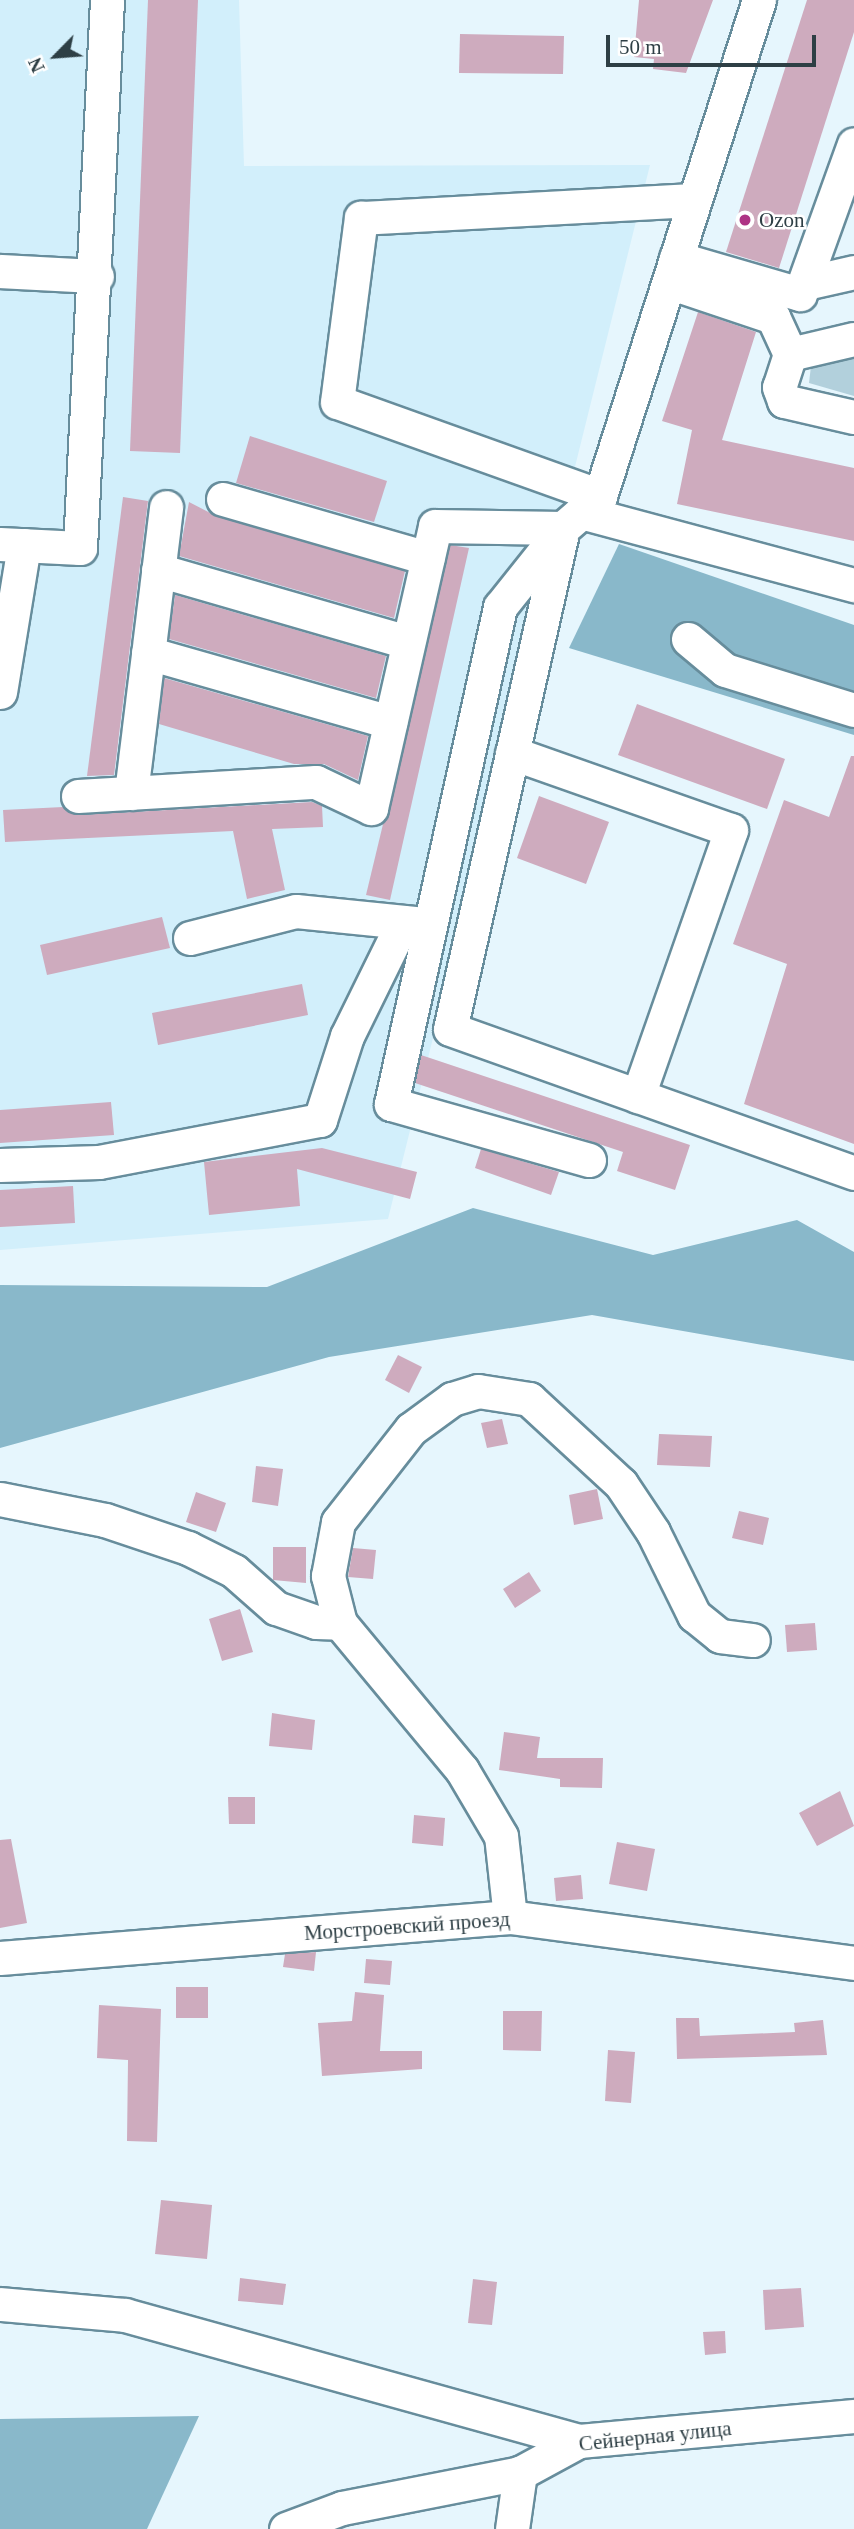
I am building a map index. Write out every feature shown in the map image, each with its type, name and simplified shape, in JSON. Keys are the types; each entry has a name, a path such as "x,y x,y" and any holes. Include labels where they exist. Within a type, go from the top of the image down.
{"lane":[{"path":"0,692 12,544 80,548 97,276 107,0"},
{"path":"759,0 673,270 582,512 512,753 450,1029 854,1173"},
{"path":"673,270 795,296 806,283 854,144"},
{"path":"695,200 362,218 337,402 582,512 854,585"},
{"path":"673,270 773,317 790,354 779,387 784,401 854,417"},
{"path":"0,271 97,276"},
{"path":"806,283 854,272"},
{"path":"790,354 854,339"},
{"path":"223,499 428,558"},
{"path":"131,793 166,507"},
{"path":"78,796 316,782 371,808 435,526 582,512"},
{"path":"582,512 500,607 417,923 391,1104 589,1160"},
{"path":"158,570 408,642"},
{"path":"688,639 725,670 854,710"},
{"path":"148,653 390,722"},
{"path":"512,753 731,831 638,1096"},
{"path":"190,938 296,911 417,923"},
{"path":"0,1165 99,1162 320,1121 347,1036 417,923"},
{"path":"510,1917 501,1836 462,1770 340,1623 328,1576 338,1522 411,1429 452,1399 478,1391 529,1399 575,1436 647,1522 694,1615 720,1636 753,1640"},
{"path":"0,1499 105,1520 188,1548 234,1571 276,1608 340,1623"},
{"name":"Морстроевский проезд","path":"0,1958 510,1917 854,1963"},
{"path":"0,2304 124,2315 579,2441"},
{"name":"Сейнерная улица","path":"286,2529 342,2508 520,2473 579,2441 854,2416"},
{"path":"512,2529 520,2473"}],"shaded area":[{"path":"0,0 239,0 244,166 650,165 388,1219 0,1250"},
{"path":"854,355 854,396 809,383 811,366"},
{"path":"619,544 854,625 854,735 569,648"},
{"path":"473,1208 653,1255 797,1220 854,1252 854,1361 592,1315 329,1357 0,1448 0,1285 267,1287"},
{"path":"199,2416 147,2529 0,2529 0,2419"}],"building":[{"path":"148,0 198,0 180,453 130,451"},
{"path":"639,0 713,0 686,73 653,69 654,59 634,57"},
{"path":"807,0 854,0 854,32 779,268 726,252"},
{"path":"460,34 564,36 563,74 459,73"},
{"path":"698,312 756,332 722,440 854,468 854,541 677,504 692,430 662,421"},
{"path":"250,436 387,481 374,522 236,483"},
{"path":"123,497 148,501 114,775 87,776"},
{"path":"189,502 218,517 405,571 394,618 179,556"},
{"path":"450,545 469,548 390,900 366,895"},
{"path":"175,595 386,656 376,698 169,639"},
{"path":"164,678 368,736 358,780 324,764 294,764 159,724"},
{"path":"637,704 785,759 767,809 618,755"},
{"path":"851,756 854,756 854,1144 744,1104 787,964 733,944 784,800 829,817"},
{"path":"539,796 609,822 586,884 517,858"},
{"path":"312,802 322,806 323,827 272,829 285,890 247,899 233,831 5,842 3,810 63,807 79,815"},
{"path":"162,917 170,948 47,975 40,945"},
{"path":"302,984 308,1015 158,1045 152,1013"},
{"path":"421,1055 690,1145 675,1190 617,1171 623,1152 415,1083"},
{"path":"111,1102 114,1135 0,1143 0,1110"},
{"path":"322,1148 417,1172 410,1199 297,1169 300,1206 209,1215 204,1162"},
{"path":"481,1149 559,1172 551,1195 475,1168"},
{"path":"73,1186 75,1223 0,1227 0,1190"},
{"path":"398,1355 422,1367 409,1393 385,1380"},
{"path":"502,1419 508,1444 487,1448 481,1423"},
{"path":"659,1434 712,1436 710,1467 657,1465"},
{"path":"256,1466 283,1469 278,1506 252,1502"},
{"path":"597,1489 603,1519 574,1525 569,1495"},
{"path":"196,1492 226,1503 216,1532 186,1522"},
{"path":"739,1511 769,1518 763,1545 732,1538"},
{"path":"273,1547 306,1547 306,1583 273,1580"},
{"path":"353,1548 376,1550 373,1579 348,1577"},
{"path":"529,1572 541,1591 515,1608 503,1589"},
{"path":"240,1609 253,1652 222,1661 209,1619"},
{"path":"815,1623 817,1650 787,1652 785,1625"},
{"path":"272,1713 315,1720 312,1750 269,1746"},
{"path":"504,1732 540,1737 537,1758 603,1758 602,1788 560,1787 560,1779 499,1770"},
{"path":"840,1791 854,1826 817,1846 799,1813"},
{"path":"228,1797 255,1797 255,1824 229,1824"},
{"path":"414,1815 445,1818 443,1846 412,1843"},
{"path":"11,1839 27,1923 0,1928 0,1840"},
{"path":"617,1842 655,1849 647,1891 609,1884"},
{"path":"581,1875 583,1899 556,1901 554,1878"},
{"path":"316,1952 314,1971 283,1967 285,1954"},
{"path":"366,1959 392,1961 390,1985 364,1983"},
{"path":"176,1987 208,1987 208,2018 176,2018"},
{"path":"355,1992 384,1995 380,2051 422,2051 422,2069 322,2076 318,2023 352,2021"},
{"path":"99,2005 161,2009 157,2142 127,2141 128,2060 97,2058"},
{"path":"503,2011 542,2011 541,2051 503,2050"},
{"path":"676,2018 699,2018 700,2036 795,2032 794,2023 823,2020 827,2055 677,2059"},
{"path":"608,2050 635,2052 631,2103 605,2101"},
{"path":"161,2200 212,2205 207,2259 155,2254"},
{"path":"240,2278 286,2284 283,2305 238,2301"},
{"path":"473,2279 497,2282 492,2325 468,2323"},
{"path":"801,2288 804,2327 765,2330 763,2290"},
{"path":"725,2331 726,2353 705,2355 703,2332"}],"place":[{"name":"Ozon","path":"745,220"}]}
